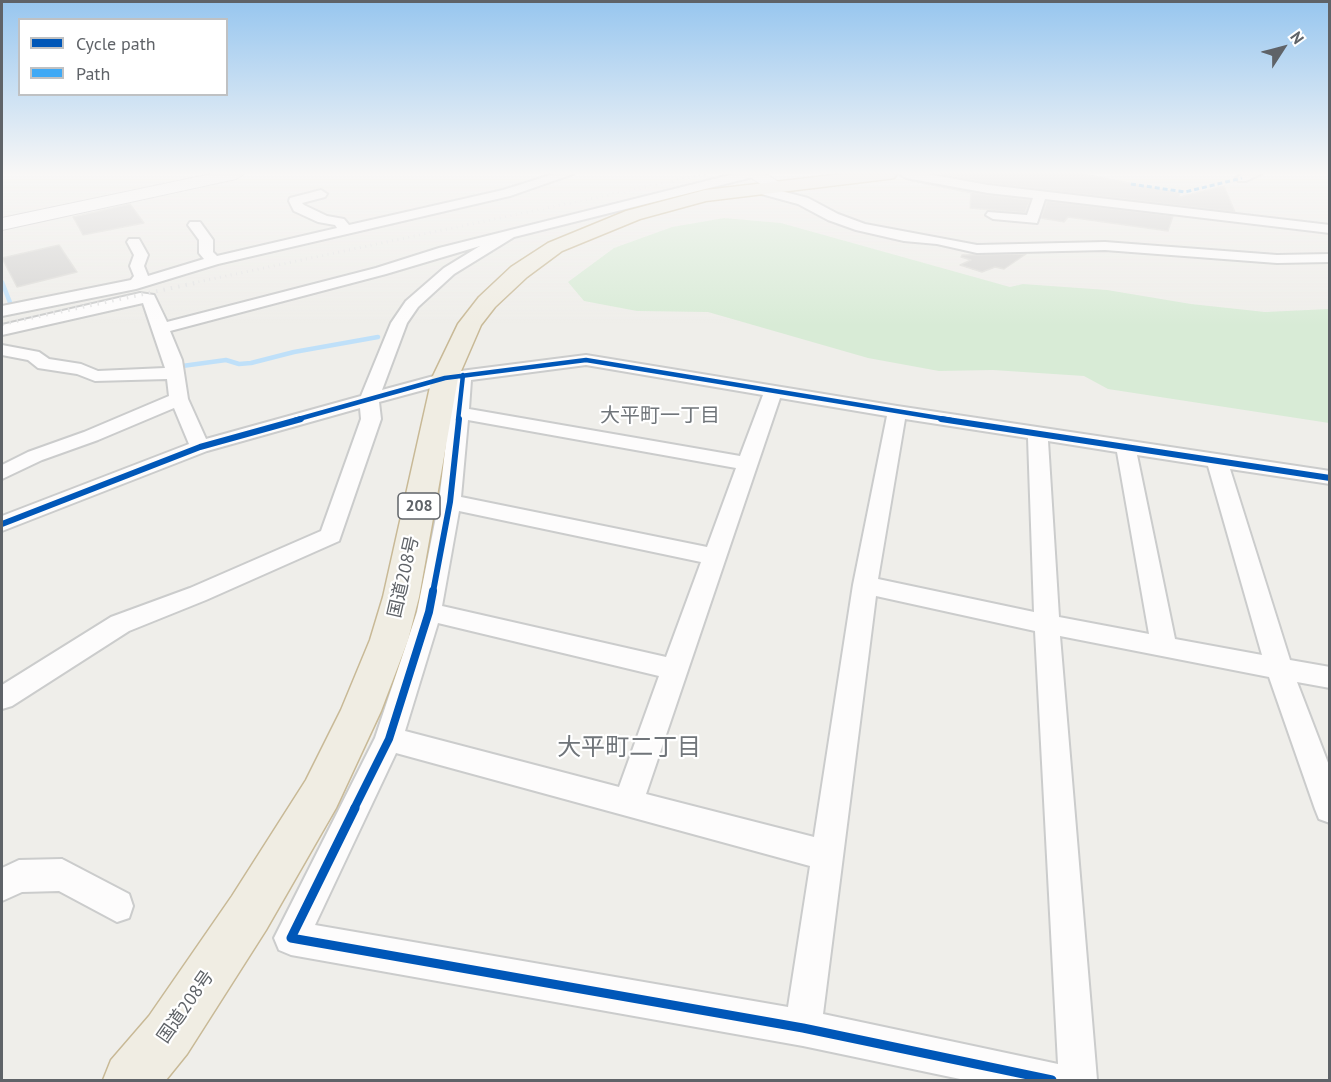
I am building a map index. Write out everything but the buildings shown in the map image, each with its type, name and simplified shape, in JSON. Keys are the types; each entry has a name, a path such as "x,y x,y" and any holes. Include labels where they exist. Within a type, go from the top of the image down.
{"highway":[{"name":"国道208号","path":"131,1080 168,1035 249,913 321,794 361,711 389,640 454,376 470,324 487,302 519,272 555,247 606,224"}],"street":[{"path":"341,224 347,231"},
{"path":"2,317 2,310 136,284 214,261 374,224"},
{"path":"160,329 381,271 444,251 556,224"},
{"path":"854,224 904,237 937,240 977,249 1105,246 1277,259 1329,258"},
{"path":"1290,224 1329,229"},
{"path":"195,225 206,240 206,253 214,261"},
{"path":"2,698 120,624 198,594 331,536 371,419 369,400 399,322 412,304 449,271 510,234"},
{"path":"134,242 141,255 137,266 141,276 136,284"},
{"path":"2,329 140,298 149,298 173,360 179,399 200,447"},
{"path":"2,350 33,356 44,364 81,369 95,376 175,373"},
{"path":"2,524 200,447 454,376 586,360 897,412 1329,478"},
{"path":"454,376 459,413 450,502 429,612 389,739 291,938 803,1028 1052,1080"},
{"path":"628,803 773,392"},
{"path":"4,470 179,399"},
{"path":"803,1028 865,585 897,412"},
{"path":"459,413 748,464"},
{"path":"1038,434 1047,624 1078,1080"},
{"path":"1126,447 1164,646"},
{"path":"1217,461 1279,668 1329,810"},
{"path":"450,502 716,557"},
{"path":"865,585 1047,624 1329,678"},
{"path":"429,612 676,670"},
{"path":"389,739 826,855"},
{"path":"2,885 19,876 62,875 117,906"}],"green space":[{"path":"686,224 786,224 1010,287 1023,284 1107,290 1191,304 1265,312 1329,309 1329,423 1108,389 1084,376 993,370 939,371 868,358 708,312 637,311 584,301 568,282 614,248 672,227"}],"waterway":[{"path":"2,282 11,305 2,314"},
{"path":"175,367 226,360 239,364 251,363 294,352 378,337"}],"railway":[{"path":"193,283 469,224"},
{"path":"2,324 200,282"}],"cycle path":[{"path":"2,524 200,447 445,378 586,360 897,412 1330,478"},
{"path":"463,375 450,502 429,612 389,739 291,938 803,1028 1052,1080"}],"district":[{"name":"大平町一丁目","path":"660,416"},
{"name":"大平町二丁目","path":"629,748"}]}
